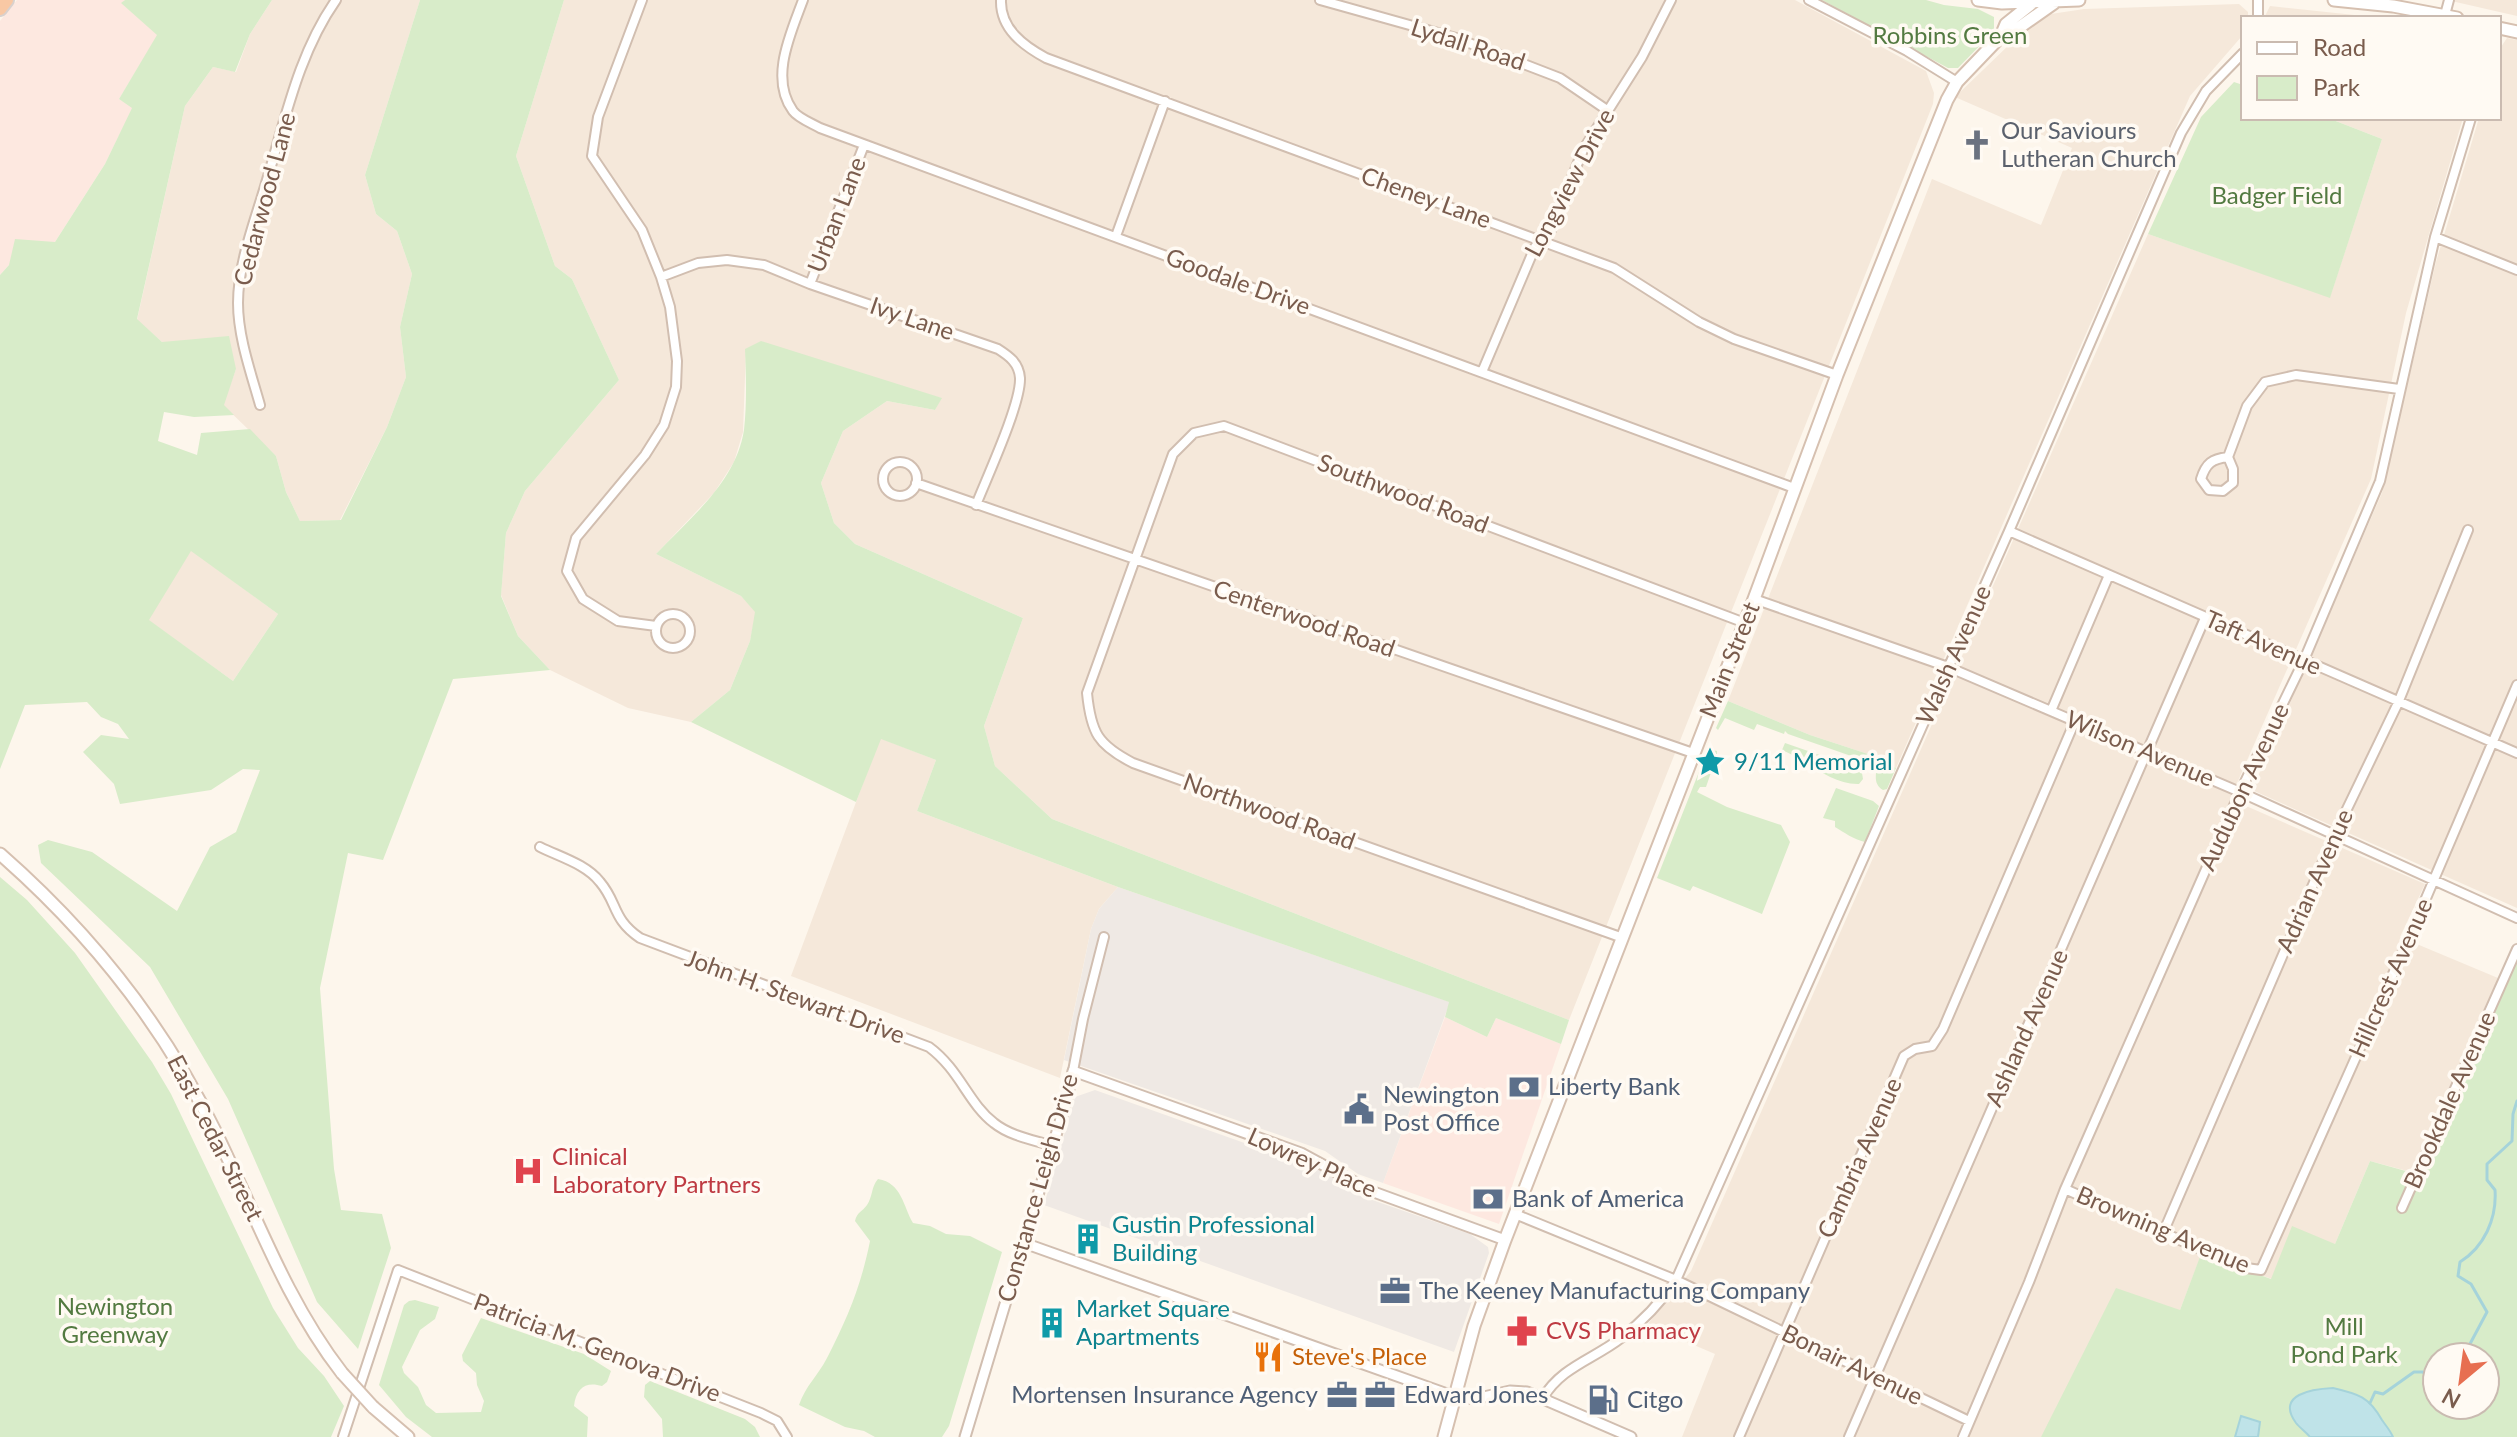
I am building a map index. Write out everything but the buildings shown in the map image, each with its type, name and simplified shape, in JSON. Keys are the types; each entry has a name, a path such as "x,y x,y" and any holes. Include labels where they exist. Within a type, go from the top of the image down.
{"highway":[{"path":"0,9 7,0"}],"main road":[{"path":"1978,0 2002,3 2079,0"},
{"path":"2001,36 2010,34 2058,0"},
{"path":"2334,0 2451,16"},
{"name":"Main Street","path":"1444,1437 1474,1326 1505,1240 1745,623 1837,375 1947,100 1957,82 2001,36 2006,24 2035,1"},
{"name":"East Cedar Street","path":"0,854 85,936 134,997 169,1048 215,1130 302,1312 342,1373 373,1407 408,1437"}],"street":[{"name":"Cedarwood Lane","path":"260,405 246,354 238,303 244,263 305,54 336,0"},
{"path":"642,0 598,117 592,156 642,230 661,277 670,307 677,361 676,387 664,425 645,455 576,538 567,571 583,599 618,621 656,626"},
{"name":"Cheney Lane","path":"1001,0 1010,31 1023,45 1046,58 1614,268 1699,322 1734,339 1837,375"},
{"name":"Lydall Road","path":"1320,0 1456,38 1531,66 1560,78 1607,110"},
{"name":"Longview Drive","path":"1482,372 1535,247 1551,230 1583,150 1642,57 1671,0"},
{"path":"1809,0 1907,51 1957,82"},
{"path":"2449,0 2451,16"},
{"name":"Goodale Drive","path":"801,1 783,60 783,89 794,112 820,128 1794,488"},
{"name":"Walsh Avenue","path":"1543,1398 1558,1377 1621,1338 1654,1308 1676,1280 2009,531 2189,116 2206,91 2241,55"},
{"path":"1116,236 1165,101"},
{"name":"Audubon Avenue","path":"1963,1437 2065,1189 2240,792 2304,660 2380,481 2435,237 2470,120"},
{"name":"Urban Lane","path":"810,284 864,145"},
{"path":"2435,237 2517,270"},
{"name":"Ivy Lane","path":"661,277 698,263 727,260 764,265 998,349 1013,359 1020,376 1017,397 976,505"},
{"path":"2228,457 2213,459 2205,467 2201,479 2209,490 2223,491 2233,483 2233,469 2228,457 2247,406 2265,382 2296,375 2399,389"},
{"name":"Southwood Road","path":"1134,560 1173,454 1194,433 1224,426 1745,623"},
{"name":"Centerwood Road","path":"896,463 908,464 915,472 916,483 911,492 895,495 887,489 884,474 896,463"},
{"name":"Centerwood Road","path":"916,483 1693,753"},
{"name":"Adrian Avenue","path":"2163,1233 2334,836 2398,703 2468,530"},
{"name":"Taft Avenue","path":"2009,531 2517,753"},
{"name":"Northwood Road","path":"1134,560 1087,693 1096,734 1110,751 1133,763 1623,938"},
{"path":"2051,711 2109,575"},
{"name":"Wilson Avenue","path":"1754,599 1948,667 2240,792 2517,918"},
{"path":"677,614 689,626 688,637 681,645 670,647 660,641 656,626 662,617 677,614"},
{"name":"Ashland Avenue","path":"1849,1437 2205,618"},
{"name":"Hillcrest Avenue","path":"2261,1270 2517,685"},
{"name":"Cambria Avenue","path":"1739,1437 1904,1056 1915,1049 1932,1046 1943,1029 2075,721"},
{"name":"John H. Stewart Drive","path":"540,847 593,874 604,886 617,916 640,938 929,1047 956,1072 993,1123 1007,1131 1053,1146"},
{"name":"Constance Leigh Drive","path":"965,1437 1053,1146 1104,937"},
{"name":"Brookdale Avenue","path":"2402,1208 2517,949"},
{"name":"Lowrey Place","path":"1073,1071 1301,1153 1371,1191 1505,1240"},
{"name":"Browning Avenue","path":"2065,1189 2246,1268 2261,1270"},
{"name":"Bonair Avenue","path":"1515,1214 1676,1280 1969,1421"},
{"path":"1024,1243 1453,1396 1475,1399 1517,1390 1543,1398 1631,1437"},
{"name":"Patricia M. Genova Drive","path":"343,1437 398,1270 761,1413 777,1421 787,1437"}],"shaded area":[{"path":"17,0 125,0 122,3 158,35 119,99 133,107 105,164 55,242 9,265 0,275 0,21"},
{"path":"272,0 420,0 365,175 376,214 397,231 412,274 400,327 406,377 387,427 340,520 300,521 286,492 276,456 223,405 236,369 162,342 137,320 185,106 213,67 236,72 250,34"},
{"path":"564,0 1795,0 1926,71 1934,93 1933,104 1569,1020 1052,819 995,766 984,726 1023,618 855,544 834,523 821,483 843,431 887,401 935,410 941,398 746,349 743,432 734,462 714,493 656,554 741,596 756,612 750,641 730,690 691,722 628,708 550,670 518,636 501,595 506,533 525,491 619,380 572,279 555,266 516,156"},
{"path":"2447,0 2517,0 2517,16"},
{"path":"2239,4 2248,16 2241,16 2241,37 2190,96 1896,768 1871,755 1810,735 1728,701 1932,179 2041,225 2072,148 1955,97 2012,42 2051,14 2084,9"},
{"path":"2270,6 2364,16 2265,16"},
{"path":"2507,38 2517,40 2517,908 2252,790 2382,493 2436,262 2478,120 2501,120 2501,47"},
{"path":"2333,120 2462,120 2406,313 2371,479 2230,799 2425,884 2400,937 2498,978 2411,1172 2370,1161 2335,1244 2272,1279 2201,1255 2180,1310 2041,1437 1682,1437 1715,1354 1647,1325 1691,1271 2148,234 2330,297 2382,139"},
{"path":"191,550 278,614 233,681 148,620"},
{"path":"880,738 936,760 917,811 1118,887 1099,909 1091,929 1060,1078 791,976"},
{"path":"1118,887 1450,1002 1383,1183 1358,1174 1325,1151 1064,1060 1091,929 1099,909"},
{"path":"1445,1017 1487,1037 1496,1018 1561,1044 1499,1224 1383,1183"},
{"path":"1095,1090 1321,1170 1358,1195 1470,1234 1488,1247 1489,1253 1454,1352 1044,1205 1075,1097"}],"green space":[{"path":"125,0 272,0 250,34 235,72 213,67 185,106 137,319 162,342 229,336 236,369 224,405 234,415 194,417 164,412 158,441 197,455 201,433 250,429 276,456 286,492 300,521 341,520 387,427 406,377 400,327 412,274 397,231 376,214 365,175 420,0 564,0 516,156 555,266 572,279 619,380 525,491 506,533 501,596 518,636 550,670 453,679 383,860 348,853 320,988 334,1169 341,1210 382,1214 391,1248 358,1349 317,1302 228,1099 150,967 41,863 38,845 48,840 92,852 177,911 210,847 236,832 260,770 243,769 211,790 120,804 114,784 83,752 101,735 129,739 118,724 101,717 87,702 25,705 0,769 0,275 9,265 15,239 55,242 105,164 132,108 119,99 157,35 121,3","holes":["191,551 278,614 233,681 149,620"]},
{"name":"Robbins Green","path":"1822,0 1926,0 1978,9 1994,17 1994,31 1958,68 1948,68"},
{"name":"Badger Field","path":"2234,82 2241,84 2241,120 2333,120 2382,139 2330,298 2148,234 2201,117"},
{"path":"761,341 942,398 935,410 887,401 843,431 821,483 834,523 855,544 1023,618 984,726 995,766 1052,819 1569,1020 1561,1044 1496,1018 1487,1037 1445,1017 1449,1002 1118,887 917,811 936,760 881,739 856,802 691,722 730,690 750,641 755,612 741,596 656,554 710,498 732,466 744,430 745,349"},
{"path":"1728,701 1810,735 1871,755 1896,768 1887,789 1883,790 1876,782 1877,765 1785,731 1784,734 1757,724 1754,730 1725,718 1718,730 1716,728"},
{"path":"1785,743 1854,767 1862,773 1863,779 1859,784 1839,781 1782,750"},
{"path":"1708,749 1717,751 1717,755 1706,787 1700,787 1697,792 1727,807 1781,825 1790,842 1762,914 1693,886 1690,891 1657,878"},
{"path":"1836,788 1879,806 1865,842 1835,827 1835,821 1823,818"},
{"name":"Newington Greenway","path":"0,877 27,900 75,953 171,1094 273,1308 298,1348 324,1376 344,1406 331,1437 0,1437"},
{"name":"Mill Pond Park","path":"2517,959 2517,1437 2041,1437 2116,1288 2180,1310 2201,1254 2271,1279 2292,1226 2335,1244 2370,1161 2420,1175"},
{"path":"878,1179 897,1190 913,1223 930,1226 946,1234 970,1236 1002,1252 949,1426 942,1437 875,1437 845,1427 799,1405 835,1343 858,1287 870,1241 855,1221 869,1202"},
{"path":"415,1300 439,1307 435,1319 420,1330 402,1367 418,1387 426,1405 436,1413 481,1412 484,1401 476,1373 463,1361 462,1355 481,1318 584,1354 611,1371 602,1386 587,1385 577,1395 574,1406 588,1417 587,1437 432,1437 406,1417 379,1385 404,1305"},
{"path":"650,1381 745,1419 755,1427 760,1437 663,1437 662,1419 644,1397 645,1385"}],"water":[{"path":"2333,1388 2368,1401 2393,1437 2310,1437 2296,1423 2290,1405 2299,1395"},
{"path":"2241,1416 2260,1422 2258,1437 2235,1437"}],"waterway":[{"path":"2472,1341 2487,1312 2471,1284 2458,1276 2460,1262 2476,1248 2491,1222 2495,1190 2487,1180 2487,1164 2512,1141 2517,1101"},
{"path":"2370,1403 2375,1392 2383,1394 2414,1372 2421,1372"}],"place":[{"name":"Our Saviours Lutheran Church","path":"1977,145"},
{"name":"9/11 Memorial","path":"1710,762"},
{"name":"Liberty Bank","path":"1524,1087"},
{"name":"Newington Post Office","path":"1359,1109"},
{"name":"Clinical Laboratory Partners","path":"528,1171"},
{"name":"Bank of America","path":"1488,1199"},
{"name":"Gustin Professional Building","path":"1088,1239"},
{"name":"The Keeney Manufacturing Company","path":"1395,1291"},
{"name":"Market Square Apartments","path":"1052,1323"},
{"name":"CVS Pharmacy","path":"1522,1331"},
{"name":"Steve's Place","path":"1268,1357"},
{"name":"Mortensen Insurance Agency","path":"1342,1395"},
{"name":"Edward Jones","path":"1380,1395"},
{"name":"Citgo","path":"1603,1400"}]}
